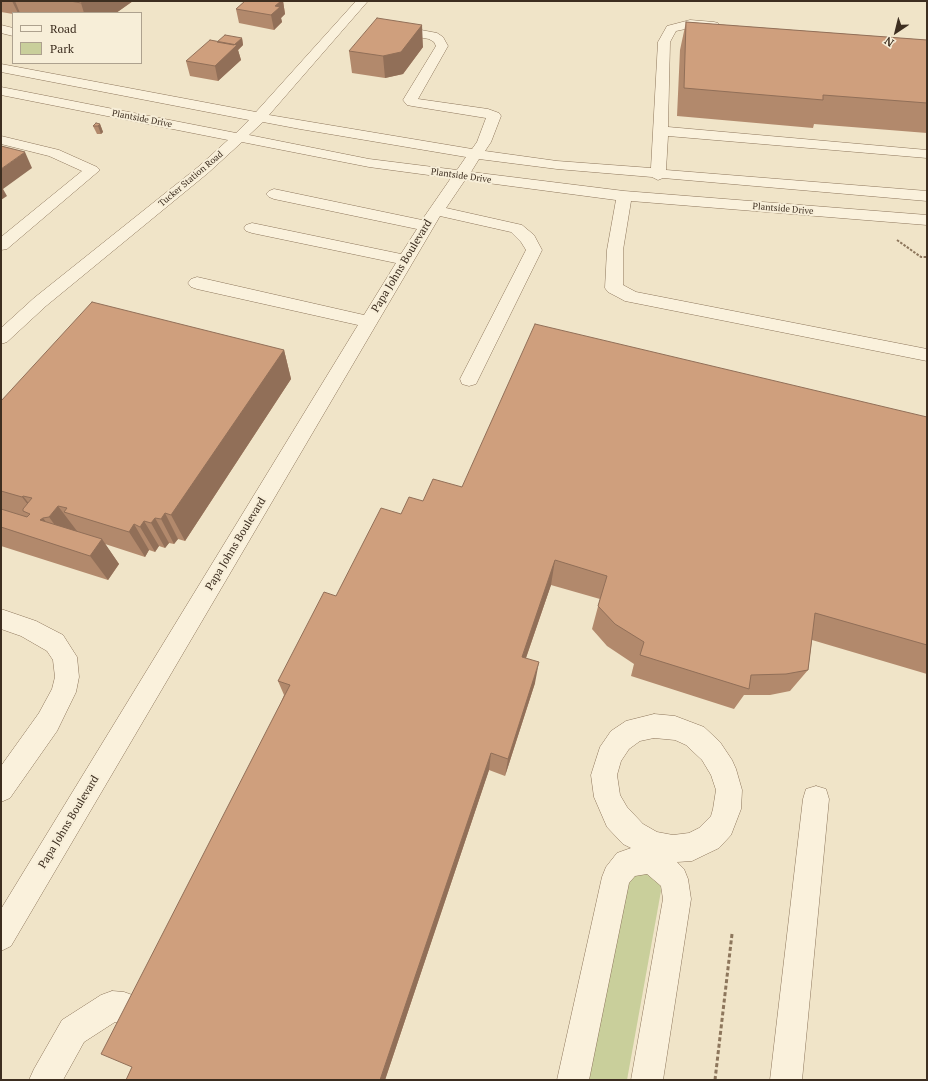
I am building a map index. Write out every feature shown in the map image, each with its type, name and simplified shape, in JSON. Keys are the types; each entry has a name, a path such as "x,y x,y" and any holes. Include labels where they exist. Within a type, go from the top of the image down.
{"street":[{"name":"Tucker Station Road","path":"1,338 40,302 203,170 238,138 259,118 362,1"},
{"path":"658,175 664,42 671,29 690,24 729,27"},
{"path":"1,29 12,32"},
{"name":"Papa Johns Boulevard","path":"1,936 431,218 484,142 494,116 488,113 412,102 410,100 410,97 442,46 439,40 433,36 405,31"},
{"path":"1,68 259,118 395,142 558,166 927,196"},
{"name":"Plantside Drive","path":"1,91 369,163 460,176 624,196 927,220"},
{"path":"661,131 927,154"},
{"path":"1,140 54,153 92,170 1,245"},
{"path":"791,185 795,210"},
{"path":"274,194 431,218 472,219 516,228 528,239 534,250 469,379"},
{"path":"624,196 615,250 614,288 631,297 927,355"},
{"path":"252,228 406,260"},
{"path":"197,282 369,322"},
{"path":"1,619 28,628 55,643 65,657 67,677 64,692 48,722 1,789"},
{"path":"573,1080 616,877 627,863 653,852 692,847 709,838 721,825 727,809 729,790 723,769 711,751 695,736 675,728 654,726 635,730 620,740 609,756 604,775 607,797 617,817 653,852 674,879 677,899 647,1080"},
{"path":"786,1080 816,799"},
{"path":"45,1080 73,1031 112,1006 124,1007"}],"path":[{"path":"894,238 921,257 927,257"},
{"path":"716,1080 732,934"}],"green space":[{"path":"640,865 660,882 661,891 627,1080 588,1080 629,879"}],"building":[{"path":"70,1 84,1 81,3"},
{"path":"245,1 281,1 275,6 280,7 271,15 236,9"},
{"path":"377,18 422,25 401,52 383,56 349,51"},
{"path":"686,22 927,40 927,103 823,95 823,100 684,88"},
{"path":"225,35 242,38 234,45 217,42"},
{"path":"210,40 237,45 215,66 186,61"},
{"path":"96,123 100,124 98,126 93,126"},
{"path":"1,146 25,152 1,169"},
{"path":"92,302 284,350 171,515 165,513 161,519 155,518 151,523 144,521 140,527 134,524 129,532 64,512 67,508 58,506 49,517 40,520 102,539 90,556 1,527 1,509 27,517 30,514 23,511 23,509 32,498 22,497 1,491 1,401"},
{"path":"535,324 927,417 927,645 815,613 808,670 786,674 751,675 749,689 640,655 644,642 615,624 598,606 607,576 555,560 522,657 539,662 508,759 491,753 380,1080 126,1080 132,1067 101,1054 290,685 278,681 324,592 336,596 381,508 401,514 409,497 423,501 433,479 462,487"}]}
